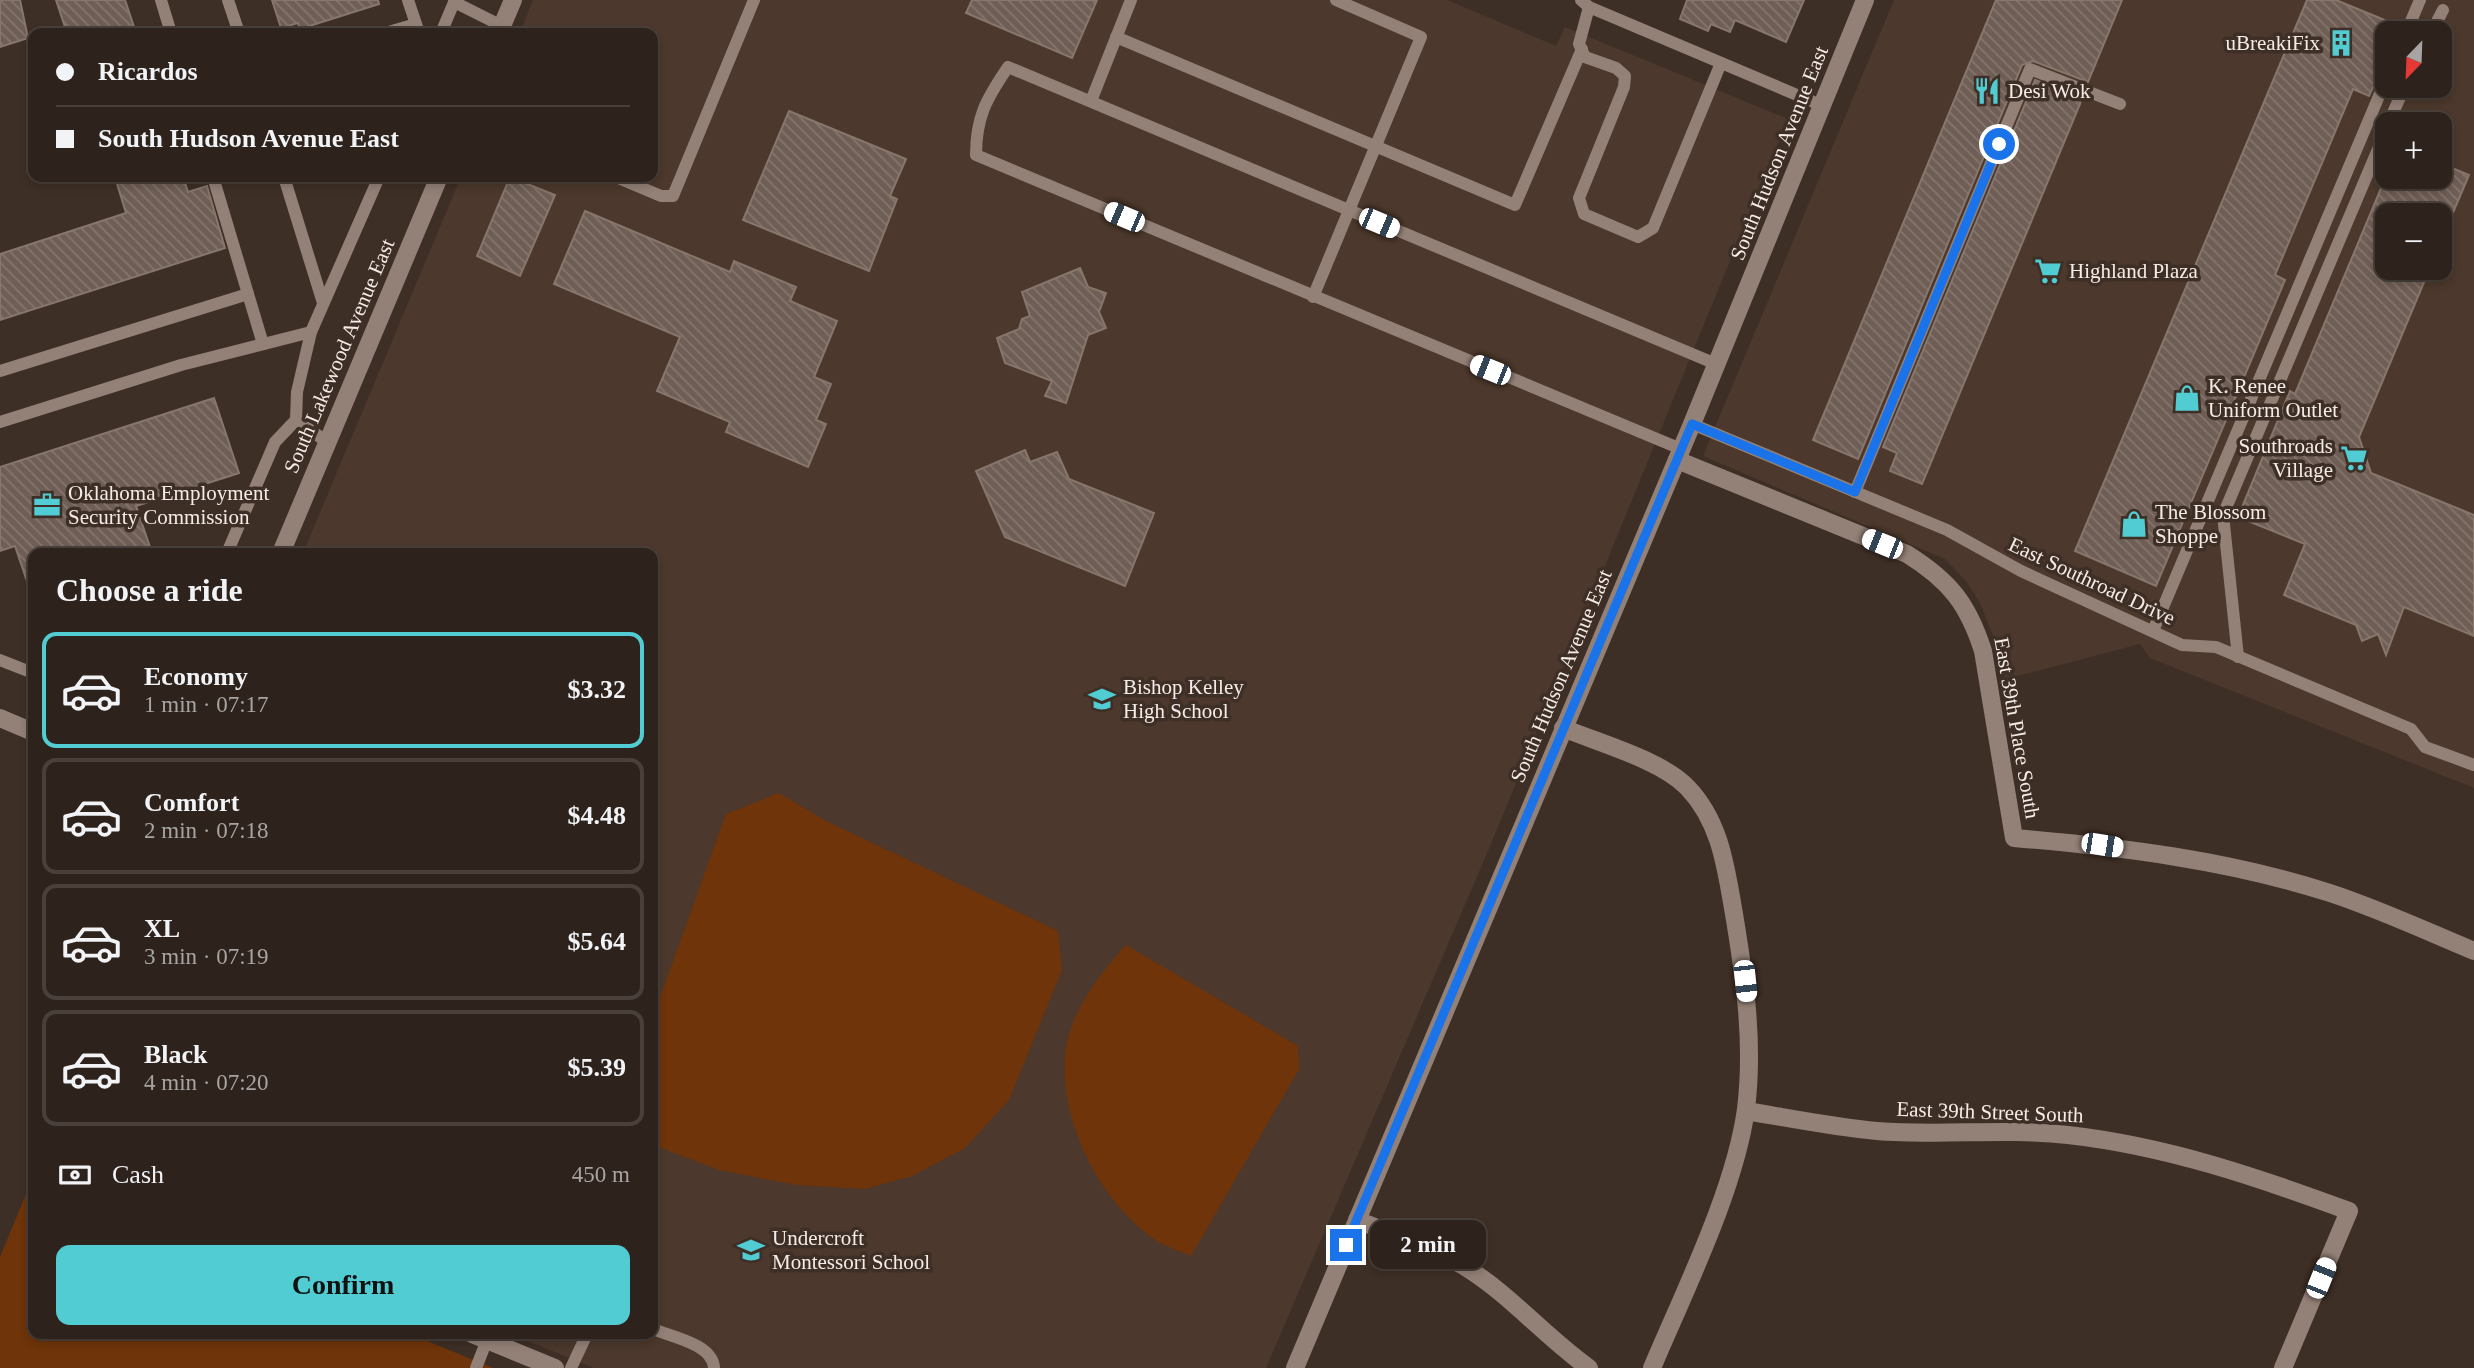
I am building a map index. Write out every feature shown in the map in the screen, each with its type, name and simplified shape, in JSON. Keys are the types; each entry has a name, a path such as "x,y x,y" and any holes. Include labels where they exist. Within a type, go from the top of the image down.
{"street":[{"path":"501,28 513,0"},
{"name":"South Hudson Avenue East","path":"1295,1368 1692,424 1865,0"},
{"name":"South Lakewood Avenue East","path":"283,548 437,182"},
{"name":"East 39th Place South","path":"1679,455 1908,554 1937,573 1957,595 1974,622 1983,652 2014,838 2102,845 2256,874 2329,893 2474,951"},
{"path":"0,718 28,730"},
{"path":"1563,728 1665,771 1686,786 1702,805 1715,830 1724,861 1745,981 1749,1037 1745,1111 1716,1213 1652,1368"},
{"name":"East 39th Street South","path":"1745,1111 1877,1131 2030,1133 2136,1145 2251,1175 2349,1211 2283,1368"},
{"path":"1357,1220 1462,1265 1501,1292 1559,1347 1588,1368"},
{"path":"485,1339 555,1368"}],"lane":[{"path":"161,0 169,28"},
{"path":"228,0 237,28"},
{"path":"408,0 417,28"},
{"path":"628,182 661,196 673,196 754,0"},
{"path":"1091,102 1131,0"},
{"path":"1313,297 1421,37 1336,0"},
{"path":"2411,21 2420,0"},
{"path":"443,28 454,1 497,28"},
{"path":"1721,63 1653,228 1638,237 1584,214 1579,198 1624,87 1625,76 1616,68 1586,57 1579,44 1585,4 1823,106"},
{"path":"2437,21 2443,10"},
{"path":"1116,37 1515,205 1582,49"},
{"path":"1679,455 976,155 976,128 982,110 1008,67 1716,364"},
{"path":"1855,492 2031,69 2120,104"},
{"path":"2153,631 2378,98"},
{"path":"2238,657 2223,515 2375,157"},
{"path":"214,182 263,344"},
{"path":"286,182 323,303"},
{"path":"229,548 275,442 296,420 297,392 311,332 377,182"},
{"path":"0,371 248,294"},
{"path":"0,422 181,365 311,332"},
{"path":"296,420 327,442"},
{"name":"East Southroad Drive","path":"1692,424 1947,530 2021,571 2182,645 2216,647 2411,729 2425,747 2474,765"},
{"path":"0,660 28,671"},
{"path":"658,1331 705,1350 713,1359 714,1368"},
{"path":"476,1368 480,1339"},
{"path":"571,1368 585,1339"}],"shaded area":[{"name":"Bishop Kelley High School","path":"533,0 1447,0 1556,46 1565,27 1788,119 1491,844 1266,1368 594,1368 523,1339 658,1339 658,548 305,548 459,182 658,182 658,28 522,28"},
{"name":"Highland Plaza","path":"1894,0 2474,0 2474,788 2150,658 2140,644 2002,680 1993,636 1980,603 1966,581 1945,559 1703,456"},
{"path":"779,793 824,820 1058,931 1062,970 1009,1100 965,1148 912,1176 865,1189 796,1185 719,1170 658,1147 658,1003 726,814"},
{"path":"1126,945 1298,1046 1299,1069 1191,1256 1157,1241 1118,1206 1088,1160 1069,1108 1065,1056 1072,1025 1086,996"},
{"path":"28,1189 28,1339 422,1339 493,1368 0,1368 0,1257"}],"building":[{"path":"0,0 20,0 28,38 0,47"},
{"path":"56,0 125,0 134,28 65,28"},
{"path":"272,0 378,0 379,4 303,28 300,28 298,23 281,28"},
{"path":"972,0 1097,0 1072,58 966,13"},
{"path":"1687,0 1804,0 1786,42 1735,20 1730,32 1711,24 1708,31 1680,19"},
{"path":"1996,0 2122,0 2088,82 2033,61 2022,65 1858,459 1813,440"},
{"path":"2307,0 2336,0 2387,21 2375,21 2375,83 2369,96 2353,89 2275,275 2285,280 2156,586 2075,551"},
{"path":"2035,80 2081,98 2080,104 1922,484 1890,471 1897,453 1883,447"},
{"path":"789,111 906,159 890,196 897,199 869,271 743,220"},
{"path":"2452,168 2469,175 2452,215 2452,203 2375,203 2375,280 2425,280 2359,437 2371,473 2474,515 2474,636 2404,607 2386,655 2378,634 2362,641 2356,625 2284,595 2305,544 2238,517 2290,391 2295,394 2381,189 2452,189"},
{"path":"117,182 185,182 188,192 207,186 225,248 0,320 0,254 126,213"},
{"path":"508,182 522,182 555,195 520,276 477,256"},
{"path":"585,211 730,272 734,261 796,287 790,301 837,321 814,377 831,384 816,420 826,424 808,467 726,432 730,422 657,391 680,337 554,284"},
{"path":"1080,268 1088,287 1106,293 1099,312 1106,328 1088,335 1066,403 1045,396 1052,381 1005,363 997,338 1019,329 1022,319 1030,316 1022,292"},
{"path":"214,398 239,473 136,506 150,548 28,548 28,584 15,546 0,551 0,467"},
{"path":"1025,450 1030,462 1057,452 1069,479 1154,513 1125,586 1005,537 976,471"}],"place":[{"name":"uBreakiFix","path":"2341,43"},
{"name":"Desi Wok","path":"1987,91"},
{"name":"Highland Plaza","path":"2048,271"},
{"name":"K. Renee Uniform Outlet","path":"2187,398"},
{"name":"Southroads Village","path":"2354,458"},
{"name":"Oklahoma Employment Security Commission","path":"47,505"},
{"name":"The Blossom Shoppe","path":"2134,524"},
{"name":"Bishop Kelley High School","path":"1102,699"},
{"name":"Undercroft Montessori School","path":"751,1250"}],"route":[{"path":"1346,1245 1692,424 1855,492 1999,144"}]}
